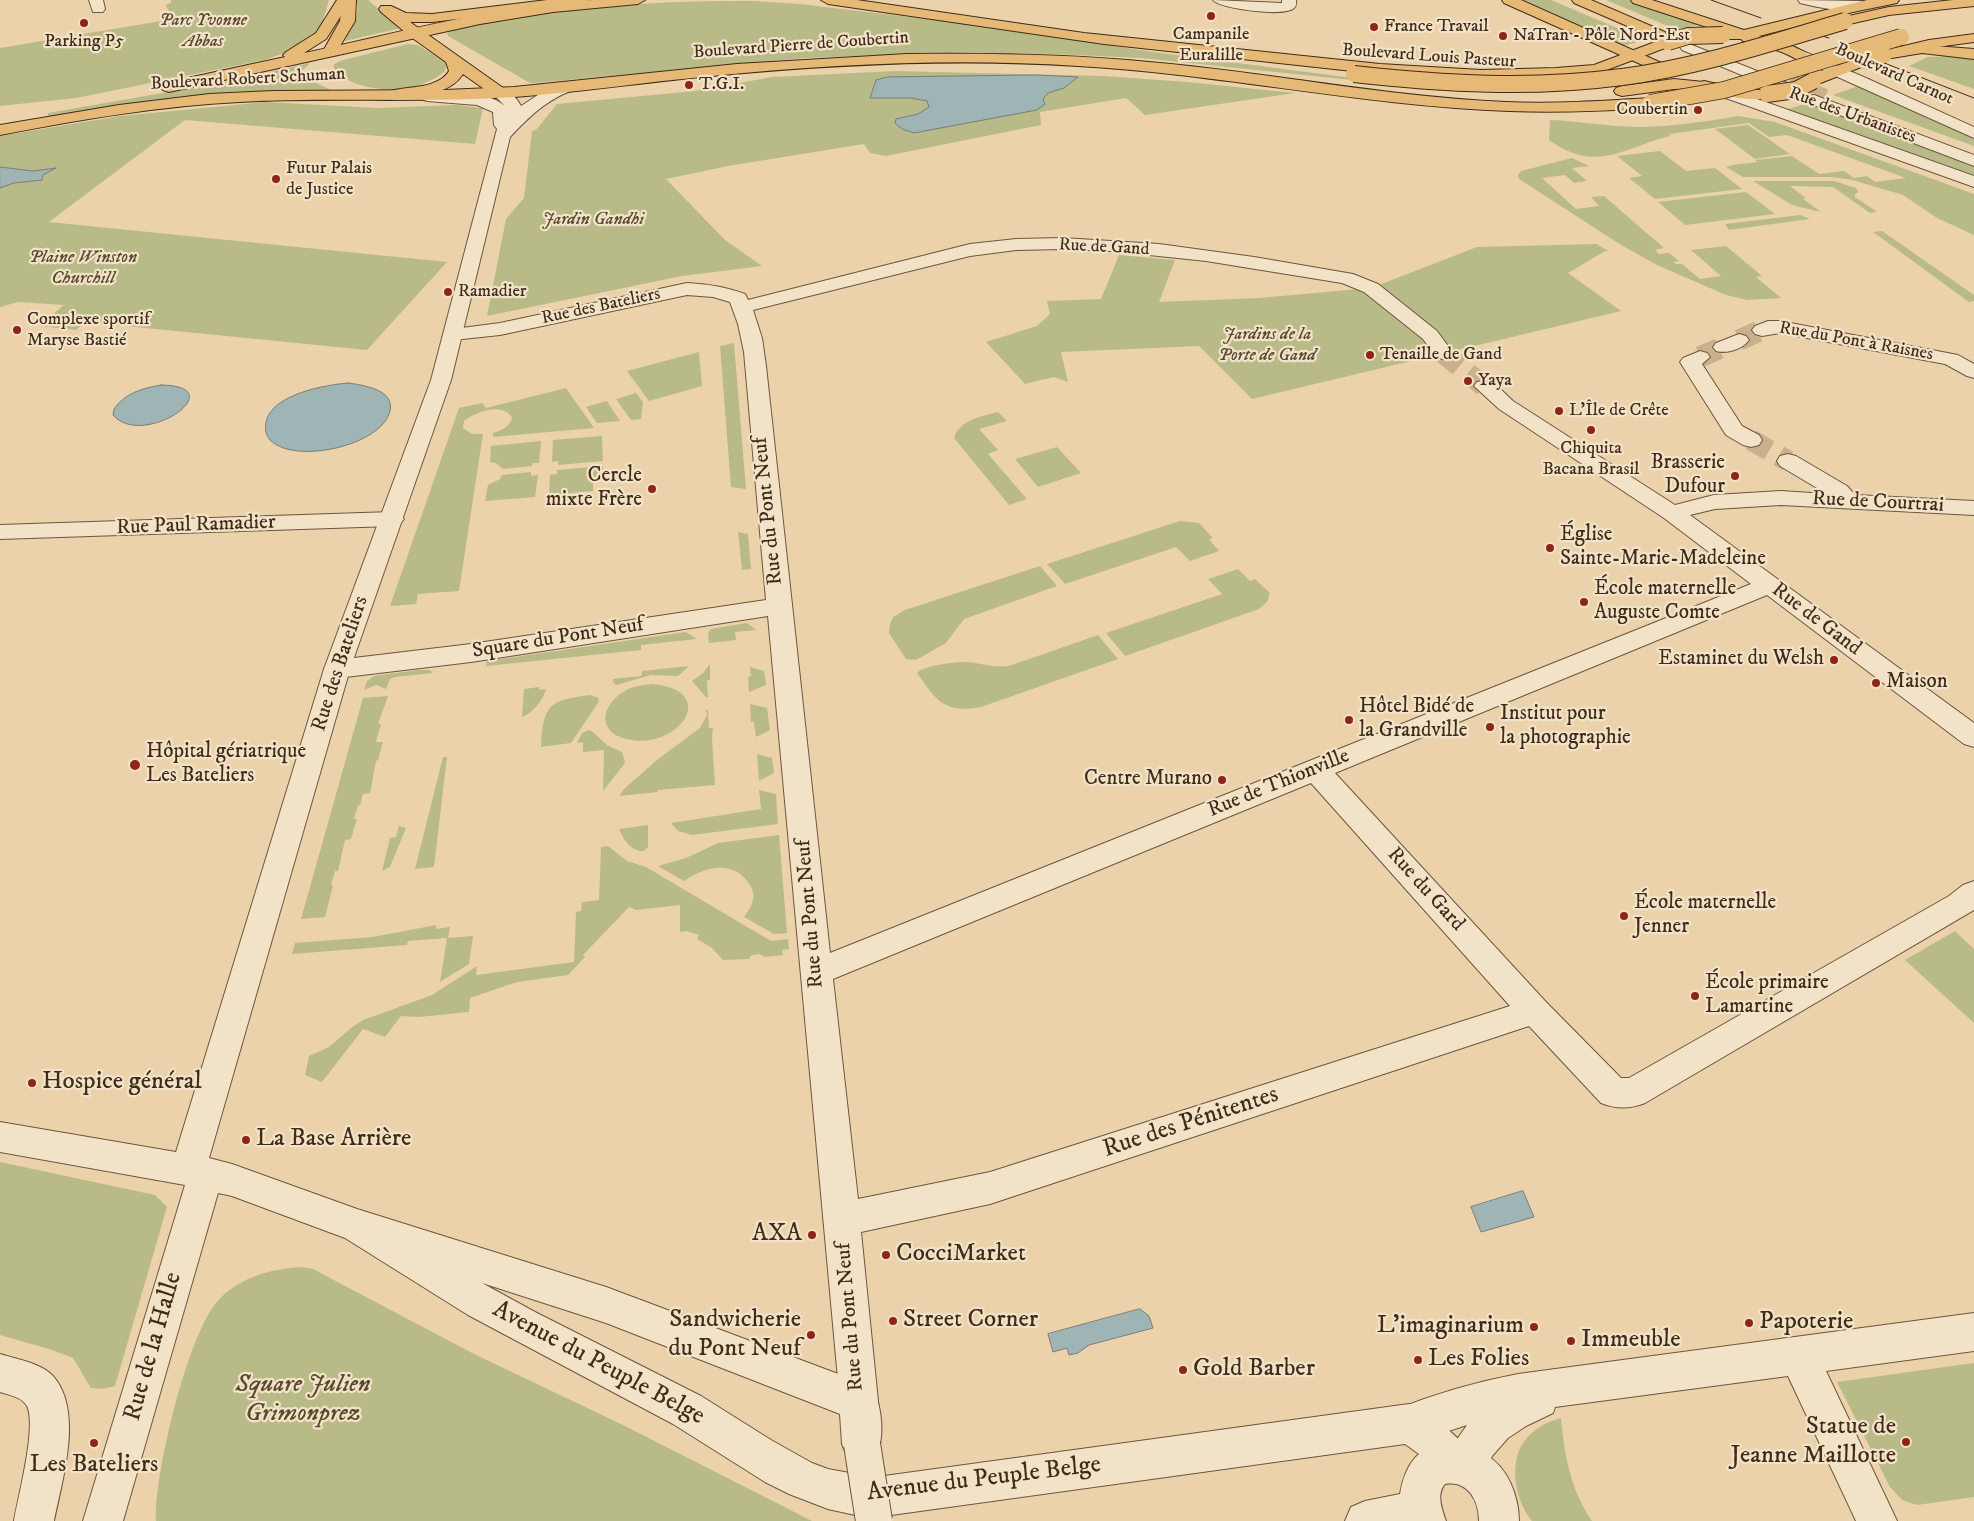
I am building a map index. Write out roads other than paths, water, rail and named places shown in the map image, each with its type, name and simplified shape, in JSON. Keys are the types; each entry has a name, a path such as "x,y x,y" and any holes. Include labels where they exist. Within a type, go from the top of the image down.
{"main road":[{"path":"263,67 298,52 317,40 328,27 344,0"},
{"path":"348,0 350,8 348,18 329,53 328,75 345,86 370,94"},
{"path":"380,4 404,17 430,18 582,0"},
{"name":"Boulevard Robert Schuman","path":"0,119 263,67 480,20 540,10 638,0"},
{"path":"828,0 1085,37 1380,69 1459,74 1527,74 1581,71 1609,66 1661,43 1688,36 1733,35 1859,5 1892,0"},
{"path":"873,0 954,17"},
{"path":"1510,0 1699,84 1716,89 1757,94 1789,92 1805,87 1813,81 1837,70 1894,48 1974,38"},
{"path":"1578,0 1661,43"},
{"path":"1593,0 1661,43"},
{"path":"1638,0 1701,20"},
{"path":"1660,0 1733,35 1771,43 1798,54 1808,61 1814,69 1816,74 1813,81"},
{"name":"Boulevard Louis Pasteur","path":"1085,37 1354,74 1421,81 1495,84 1557,82 1625,76 1698,63 1845,21 1889,11 1974,2"},
{"path":"380,4 416,34 500,92"},
{"name":"Boulevard Louis Pasteur","path":"1105,62 1169,67 1419,100 1486,106 1569,108 1650,103 1724,90 1894,48 1948,30 1974,28"},
{"path":"1661,43 1660,62 1670,72"},
{"path":"1894,48 1974,54"},
{"name":"Boulevard Pierre de Coubertin","path":"500,92 567,87 740,68 874,60 999,58 1105,62"},
{"path":"396,94 424,90 448,82 456,74 456,66 452,59"},
{"path":"1105,62 1147,62 1185,65 1411,90 1493,96 1578,95 1674,84 1699,84"},
{"name":"Boulevard Robert Schuman","path":"0,130 81,115 177,102 254,96 500,92"}],"street":[{"path":"1220,0 1275,8 1290,4 1289,0"},
{"path":"1805,0 1834,5 1859,5"},
{"path":"1691,45 1785,84"},
{"name":"Boulevard Carnot","path":"1798,54 1974,133"},
{"name":"Rue des Bateliers","path":"502,137 517,119 535,104 550,93 567,87"},
{"name":"Rue des Urbanistes","path":"1716,89 1974,182"},
{"name":"Rue des Bateliers","path":"197,1171 336,669 436,397 502,137 514,107 500,92"},
{"name":"Rue des Bateliers","path":"396,94 470,100 493,104 502,114 502,137"},
{"name":"Boulevard Carnot","path":"1974,152 1820,98 1974,160"},
{"name":"Rue de Gand","path":"743,307 846,280 983,248 1057,244 1107,245 1224,258 1346,278 1371,288 1430,335 1443,352"},
{"name":"Rue des Bateliers","path":"453,334 500,329 687,289 699,289 738,298 743,307"},
{"name":"Rue du Pont Neuf","path":"743,307 751,337 842,1219 862,1444 874,1521"},
{"name":"Rue du Pont à Raisnes","path":"1762,330 1768,327 1780,327 1951,359 1974,372"},
{"path":"1700,357 1690,362 1734,430 1751,440"},
{"path":"1973,390 1974,383"},
{"name":"Rue de Gand","path":"1484,386 1506,405 1672,513 1974,736"},
{"path":"1788,462 1839,490 1846,500"},
{"name":"Rue de Courtrai","path":"1672,513 1714,502 1781,498 1974,508"},
{"name":"Rue Paul Ramadier","path":"0,532 392,519"},
{"name":"Rue de Thionville","path":"817,972 1770,585"},
{"name":"Square du Pont Neuf","path":"336,669 470,653 779,606"},
{"name":"Rue du Gard","path":"1315,770 1535,1011 1613,1093 1633,1093 1969,904"},
{"name":"Rue des Pénitentes","path":"842,1219 990,1188 1535,1011"},
{"name":"Avenue du Peuple Belge","path":"0,1137 197,1171 239,1183 357,1226 606,1306 858,1401"},
{"name":"Rue de la Halle","path":"104,1521 197,1171"},
{"name":"Avenue du Peuple Belge","path":"357,1226 499,1313 687,1410 788,1474 817,1486 844,1494 884,1496 1409,1424 1484,1400 1518,1393 1974,1332"},
{"path":"1798,1355 1878,1521"},
{"path":"0,1373 29,1383 40,1390 46,1398 50,1417 48,1445 34,1521"},
{"name":"Avenue du Peuple Belge","path":"1460,1464 1480,1438 1500,1418 1538,1399 1575,1386"},
{"path":"1409,1424 1431,1438 1460,1464 1476,1472 1492,1488 1498,1502 1499,1521"},
{"path":"1365,1521 1424,1516 1419,1492 1426,1476 1438,1465 1460,1464"}],"tunnel":[{"path":"1790,82 1825,97"},
{"path":"1739,340 1762,330"},
{"path":"1700,357 1723,347"},
{"path":"1443,353 1484,386"},
{"path":"1751,440 1788,461"}],"tram line":[{"path":"1711,0 1761,18"},
{"path":"1819,35 1829,38"},
{"path":"1861,54 1974,98"}],"place":[{"name":"Campanile Euralille","path":"1211,16"},
{"name":"Parking P5","path":"84,23"},
{"name":"France Travail","path":"1374,27"},
{"name":"NaTran - Pôle Nord-Est","path":"1503,36"},
{"name":"T.G.I.","path":"689,85"},
{"name":"Coubertin","path":"1698,110"},
{"name":"Futur Palais de Justice","path":"276,179"},
{"name":"Ramadier","path":"448,292"},
{"name":"Complexe sportif Maryse Bastié","path":"17,330"},
{"name":"Tenaille de Gand","path":"1370,355"},
{"name":"Yaya","path":"1468,381"},
{"name":"L'Île de Crête","path":"1559,411"},
{"name":"Chiquita Bacana Brasil","path":"1591,430"},
{"name":"Brasserie Dufour","path":"1735,476"},
{"name":"Cercle mixte Frère","path":"652,489"},
{"name":"Église Sainte-Marie-Madeleine","path":"1550,548"},
{"name":"École maternelle Auguste Comte","path":"1584,602"},
{"name":"Estaminet du Welsh","path":"1834,660"},
{"name":"Maison","path":"1876,683"},
{"name":"Hôtel Bidé de la Grandville","path":"1349,720"},
{"name":"Institut pour la photographie","path":"1490,727"},
{"name":"Hôpital gériatrique Les Bateliers","path":"135,765"},
{"name":"Centre Murano","path":"1222,780"},
{"name":"École maternelle Jenner","path":"1624,916"},
{"name":"École primaire Lamartine","path":"1695,996"},
{"name":"Hospice général","path":"32,1083"},
{"name":"La Base Arrière","path":"246,1140"},
{"name":"AXA","path":"812,1235"},
{"name":"CocciMarket","path":"886,1255"},
{"name":"Street Corner","path":"893,1321"},
{"name":"Papoterie","path":"1749,1323"},
{"name":"L'imaginarium","path":"1534,1327"},
{"name":"Sandwicherie du Pont Neuf","path":"811,1335"},
{"name":"Immeuble","path":"1571,1341"},
{"name":"Les Folies","path":"1418,1360"},
{"name":"Gold Barber","path":"1183,1370"},
{"name":"Statue de Jeanne Maillotte","path":"1906,1442"},
{"name":"Les Bateliers","path":"94,1443"}],"park label":[{"name":"Parc Yvonne Abbas","path":"203,31"},
{"name":"Jardin Gandhi","path":"593,220"},
{"name":"Plaine Winston Churchill","path":"83,268"},
{"name":"Jardins de la Porte de Gand","path":"1267,345"},
{"name":"Square Julien Grimonprez","path":"303,1400"}]}
